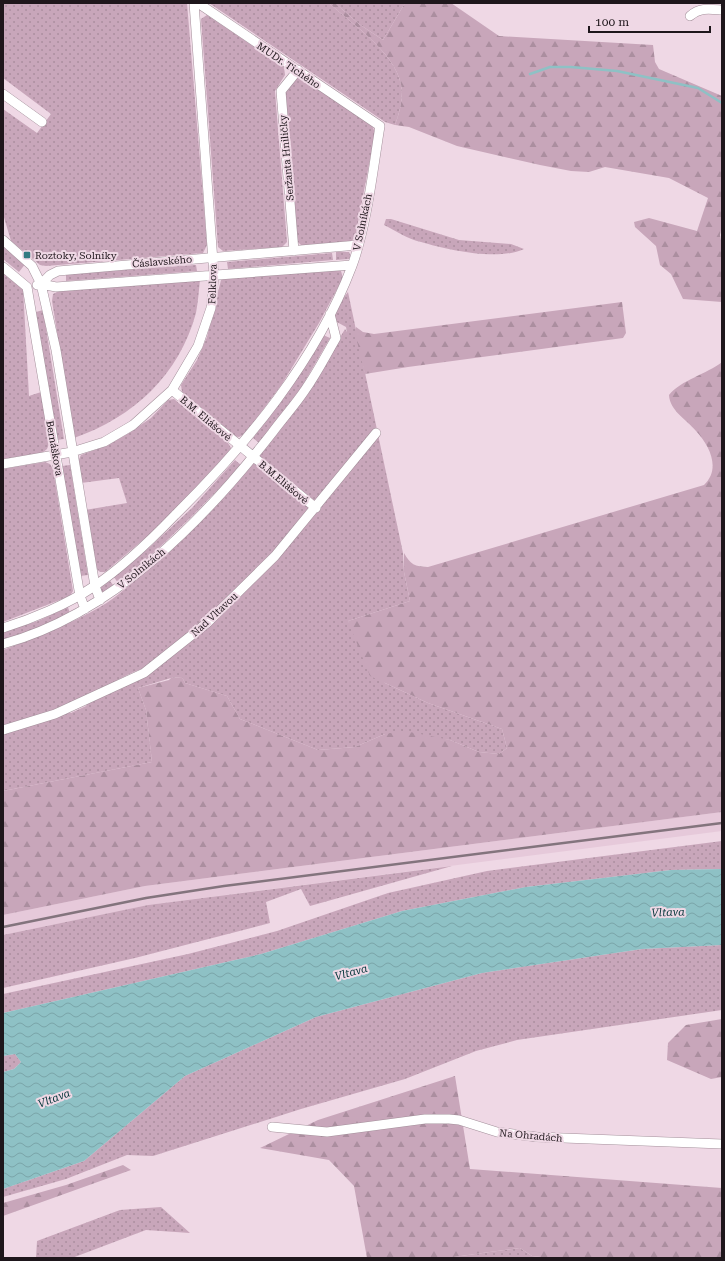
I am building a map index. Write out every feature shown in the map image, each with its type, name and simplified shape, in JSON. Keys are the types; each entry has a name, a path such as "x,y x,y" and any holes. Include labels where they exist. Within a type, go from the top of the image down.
{"street":[{"name":"Felklova","path":"3,464 72,452 104,442 133,425 172,390 198,346 211,308 214,275 194,3"},
{"name":"MUDr. Tichého","path":"198,3 380,126"},
{"path":"690,16 705,8 722,10"},
{"name":"Seržanta Hniličky","path":"294,251 281,91 298,70"},
{"path":"3,94 42,122"},
{"name":"V Solníkách","path":"3,628 80,596 132,556 166,524 240,447 292,380 330,314 352,265 358,245 380,126"},
{"name":"Bernáškova","path":"3,240 32,266 41,284 56,350 94,586 100,600"},
{"name":"Čáslavského","path":"41,284 50,275 58,271 213,256 358,245"},
{"name":"Čáslavského","path":"27,287 41,284 56,287 352,265"},
{"path":"3,266 27,287"},
{"name":"Bernáškova","path":"27,287 80,596 85,609"},
{"name":"V Solníkách","path":"3,644 43,629 85,609 100,600 135,574 212,504 253,457 305,390 336,338 330,314"},
{"name":"B.M. Eliášové","path":"172,390 240,447"},
{"name":"Nad Vltavou","path":"3,730 55,714 144,673 207,623 275,556 316,508 376,433"},
{"path":"240,447 253,457"},
{"name":"B.M.Eliášové","path":"253,457 316,508"},
{"name":"Na Ohradách","path":"272,1127 327,1132 425,1119 449,1119 459,1120 497,1132 511,1134 618,1141 722,1144"}],"shaded area":[{"path":"722,812 722,831 148,905 3,935 3,915 145,886"}],"green space":[{"path":"3,3 187,3 207,245 203,253 46,266 40,265 11,241 3,214 3,109 37,133 51,114 3,78"},
{"path":"209,3 329,3 374,42 394,66 400,79 402,92 400,108 395,125 385,122"},
{"path":"329,3 335,3 359,24 383,40 405,3 451,3 499,36 653,45 655,62 659,69 722,96 722,225 720,235 722,246 722,302 683,299 671,274 660,265 656,246 635,227 634,222 649,218 697,231 708,198 669,178 605,167 589,172 571,171 457,146 409,127 395,125 400,108 402,92 400,79 394,66 374,42"},
{"path":"335,3 405,3 383,40 359,24"},
{"path":"207,15 284,67 285,75 275,91 287,242 282,247 223,251 218,247 201,19"},
{"path":"301,77 372,125 375,133 355,238 351,241 302,246 297,241 284,94 293,80"},
{"path":"386,219 391,219 459,240 511,244 524,249 501,254 487,254 445,248 416,241 402,235 384,225"},
{"path":"3,244 26,263 19,272 3,259"},
{"path":"336,252 349,252 351,257 349,259 336,260"},
{"path":"332,253 333,260 228,269 227,262"},
{"path":"196,265 197,271 66,281 66,274"},
{"path":"334,269 341,271 343,278 319,323 282,384 245,434 239,437 234,436 182,392 181,385 197,360 207,337 221,280 226,277"},
{"path":"3,272 23,288 29,396 41,392 49,444 47,449 42,453 3,459"},
{"path":"200,279 196,313 178,356 166,374 151,391 134,406 96,429 74,438 52,301 53,294 59,291"},
{"path":"348,292 403,553 404,572 410,601 348,621 385,683 428,703 502,729 507,748 499,754 479,752 450,740 385,734 355,747 318,750 240,719 227,696 185,683 182,677 171,678 138,688 146,710 152,762 3,791 3,733 66,712 71,713 86,706 88,702 157,667 141,669 64,705 26,720 3,725 3,650 64,625 107,603 179,542 207,515 258,458 304,396 345,329 347,332 346,327 335,321 334,317 341,301"},
{"path":"622,302 626,333 623,338 365,374 355,333 356,327 363,332 374,334"},
{"path":"43,310 64,439 57,440 36,312"},
{"path":"323,335 330,338 301,388 259,443 253,438 293,384"},
{"path":"722,362 722,812 145,886 3,915 3,791 152,762 146,710 138,688 169,680 171,678 182,677 185,683 227,696 240,719 318,750 355,747 385,734 405,731 450,740 479,752 499,754 507,748 502,729 428,703 370,676 348,621 410,601 404,572 404,553 408,560 413,564 428,567 704,485 709,479 713,465 709,450 701,437 672,406 669,395 680,385"},
{"path":"174,399 228,443 231,448 230,453 169,518 105,572 100,572 94,566 85,510 127,503 119,478 81,483 78,461 81,455 108,445 129,433 151,418 168,400"},
{"path":"235,460 241,465 226,481 167,541 118,583 114,577 151,546 192,508"},
{"path":"45,462 50,464 53,469 73,591 70,596 3,622 3,469"},
{"path":"70,465 88,575 80,576 62,466"},
{"path":"110,581 114,586 103,595 100,588"},
{"path":"68,607 70,614 40,628 3,640 3,632 38,621"},
{"path":"722,841 722,869 671,870 526,887 402,911 261,954 3,1013 3,994 188,954 277,931 388,893 487,871"},
{"path":"452,866 310,906 301,889 266,902 270,923 135,958 3,988 3,935 148,905"},
{"path":"722,945 722,1010 517,1040 476,1051 405,1079 301,1109 153,1156 127,1155 66,1179 3,1197 3,1189 84,1161 185,1076 316,1017 482,973 642,949"},
{"path":"722,1019 722,1077 711,1079 667,1060 668,1043 686,1025"},
{"path":"15,1054 21,1062 14,1069 3,1072 3,1056"},
{"path":"455,1076 470,1169 722,1188 722,1258 550,1258 532,1256 520,1248 446,1258 367,1258 354,1186 329,1160 260,1148 318,1120"},
{"path":"123,1165 131,1170 3,1216 3,1203 66,1185"},
{"path":"161,1207 190,1233 146,1230 72,1258 36,1258 37,1241 120,1210"},
{"path":"520,1248 532,1256 550,1258 446,1258"}],"water":[{"name":"Vltava","path":"722,869 722,945 642,949 482,973 316,1017 185,1076 84,1161 3,1189 3,1072 14,1069 21,1062 15,1054 3,1056 3,1013 261,954 402,911 526,887 671,870"}],"waterway":[{"path":"530,74 550,67 571,67 617,71 698,88 722,103"}],"railway":[{"path":"3,927 146,898 224,886 722,823"}],"place":[{"name":"Roztoky, Solníky","path":"27,255"}]}
